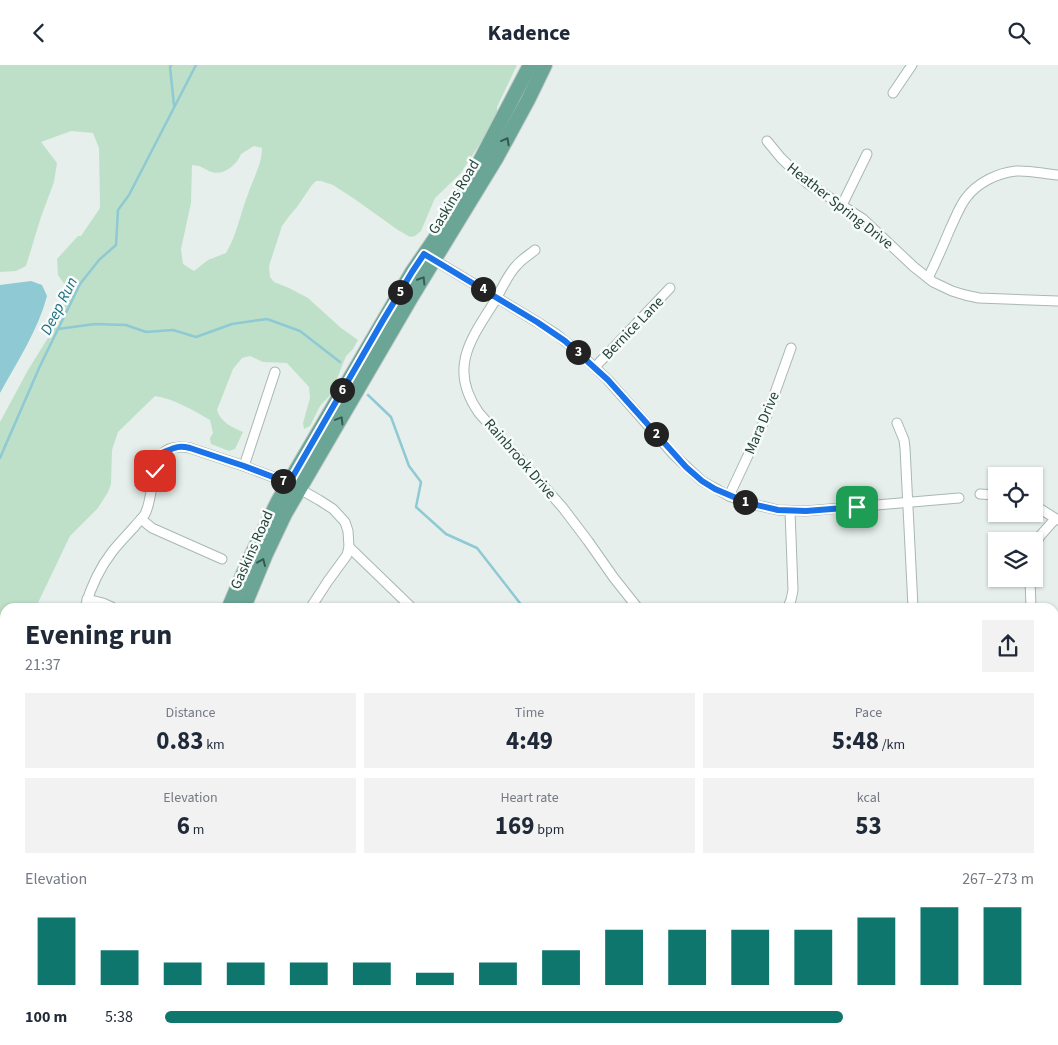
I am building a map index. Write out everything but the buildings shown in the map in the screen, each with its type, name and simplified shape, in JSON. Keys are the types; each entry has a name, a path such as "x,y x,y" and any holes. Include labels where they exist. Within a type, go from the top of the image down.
{"main road":[{"name":"Gaskins Road","path":"246,603 285,514 294,486 411,298 430,257 530,65"},
{"name":"Gaskins Road","path":"430,257 504,144 545,65"},
{"name":"Gaskins Road","path":"231,603 248,562 278,501 294,486"}],"street":[{"path":"893,93 912,65"},
{"name":"Heather Spring Drive","path":"767,141 807,183 863,219 928,278 944,287 979,298 1058,301"},
{"path":"842,205 867,154"},
{"path":"928,278 966,198 979,185 993,177 1008,172 1026,171 1058,175"},
{"name":"Rainbrook Drive","path":"535,250 518,263 512,271 468,347 464,372 466,389 479,413 575,523 634,603"},
{"path":"430,257 556,334 608,380 686,467 702,481 729,496 761,507 790,511 959,498"},
{"name":"Bernice Lane","path":"595,367 670,288"},
{"name":"Mara Drive","path":"729,496 766,415 791,348"},
{"path":"244,466 276,372"},
{"path":"897,423 904,440 914,603"},
{"path":"102,603 86,603 92,583 111,553 145,514 155,471 162,453 181,446 244,466 294,486 333,509 345,522 348,531 349,547 347,555 314,603"},
{"path":"980,494 988,494"},
{"path":"790,511 792,590 790,603"},
{"path":"1043,511 1056,519 1043,533"},
{"path":"141,519 152,528 222,559"},
{"path":"349,547 407,603"},
{"path":"1030,587 1031,603"}],"green space":[{"path":"0,65 517,65 497,107 497,114 483,139 460,174 435,198 421,231 415,236 410,237 398,230 333,185 321,181 316,181 312,185 282,226 269,266 270,277 274,282 308,298 341,328 358,340 346,356 331,394 320,406 310,426 304,429 303,423 310,398 309,387 287,363 263,362 250,356 242,358 233,369 217,410 224,421 243,432 235,449 229,451 211,444 210,438 213,433 210,420 176,402 155,396 118,432 112,450 111,484 108,492 98,508 70,536 38,603 0,603 0,422 28,370 56,325 64,297 65,285 58,275 57,259 78,236 81,236 100,208 99,148 93,133 71,131 41,142 57,163 54,182 26,266 16,271 0,272","holes":["254,146 262,148 262,154 233,239 226,253 208,260 194,271 183,264 181,249 191,203 192,165 216,173 229,169 241,154"]}],"water":[{"path":"31,281 42,285 47,296 33,333 0,393 0,285"}],"waterway":[{"path":"171,65 174,105"},
{"name":"Deep Run","path":"0,458 40,366 80,284 99,260 116,245 118,210 129,195 196,65"},
{"path":"58,329 95,324 126,325 146,332 173,330 196,337 232,324 267,319 300,331 340,362"},
{"path":"368,395 391,417 409,466 421,482 416,507 446,534 477,548 520,603"}],"route":[{"path":"155,471 162,453 181,446 289,483 382,322 424,254 565,341 608,380 686,467 715,489 748,503 778,510 806,511 857,507"}]}
